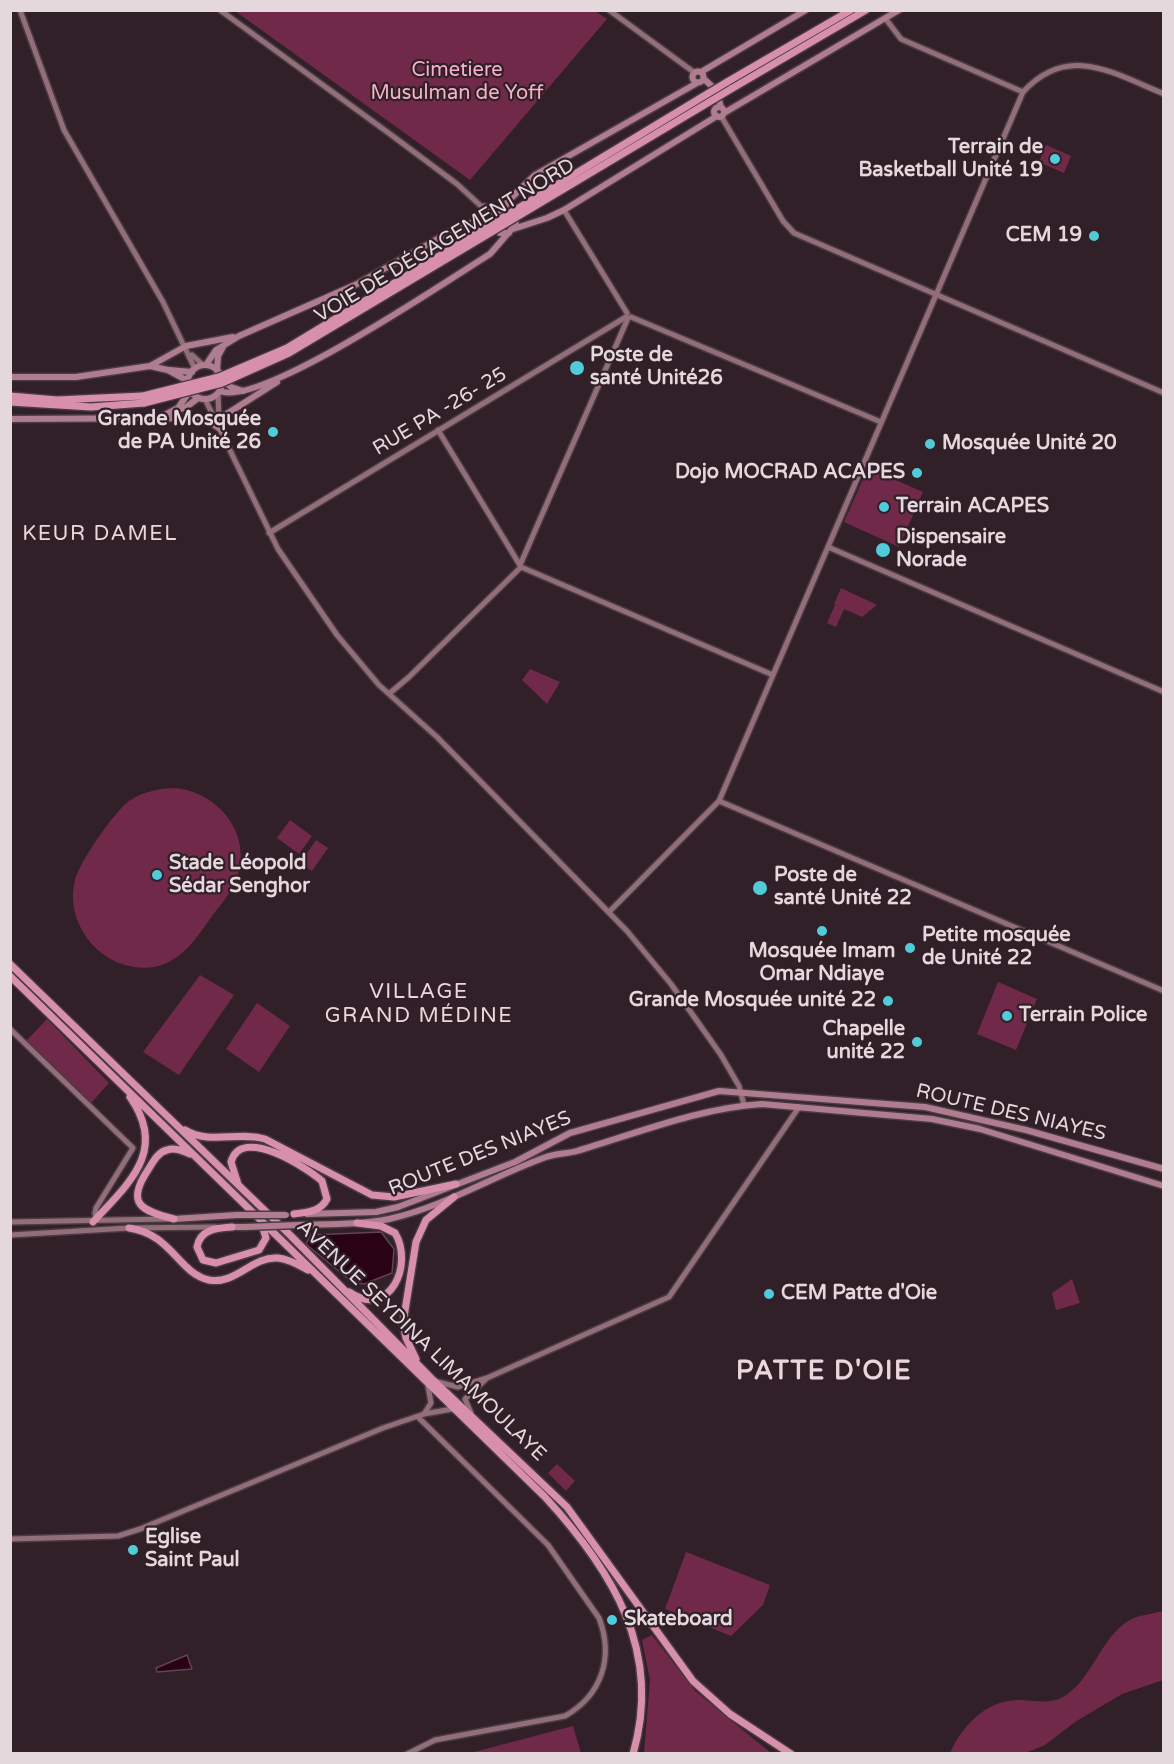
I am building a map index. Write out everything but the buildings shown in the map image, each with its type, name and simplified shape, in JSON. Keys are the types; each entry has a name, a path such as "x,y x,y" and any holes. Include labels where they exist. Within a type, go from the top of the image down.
{"highway":[{"name":"VOIE DE DÉGAGEMENT NORD","path":"10,402 91,407 144,399 222,382 289,353 851,10"},
{"name":"VOIE DE DÉGAGEMENT NORD","path":"729,85 866,10"},
{"name":"VOIE DE DÉGAGEMENT NORD","path":"10,396 57,400 144,399"},
{"name":"AVENUE SEYDINA LIMAMOULAYE","path":"10,964 333,1280 421,1369 452,1409 552,1505 619,1598 632,1629 641,1670 643,1701 633,1754"},
{"name":"AVENUE SEYDINA LIMAMOULAYE","path":"10,976 315,1273 429,1382 526,1466 580,1521 679,1666 693,1681 730,1714 791,1754"},
{"path":"95,1220 117,1198 139,1166 147,1146 143,1120 118,1081"},
{"path":"172,1120 190,1133 203,1137 248,1135 265,1139 372,1195 394,1197 456,1184"},
{"path":"240,1189 231,1169 232,1158 245,1146 262,1148 312,1174 325,1185 327,1195 323,1206 314,1211 290,1214"},
{"path":"174,1219 145,1210 138,1201 138,1187 157,1157 164,1151 178,1149 196,1157"},
{"path":"421,1369 404,1332 403,1314 408,1284 421,1227 430,1215 454,1197"},
{"path":"232,1227 210,1230 200,1238 197,1247 203,1260 216,1263 259,1251 266,1238 260,1219"},
{"path":"333,1280 356,1297 367,1300 386,1295 396,1282 401,1254 395,1233 381,1226 357,1223"},
{"path":"129,1228 153,1234 196,1274 209,1280 229,1278 260,1261 272,1258 285,1259 315,1273"},
{"path":"756,1732 782,1754"}],"main road":[{"path":"494,250 495,224 514,197 535,175 558,160 670,100 709,69 806,10"},
{"path":"150,366 168,370 193,370 205,365 212,354 239,336 357,284 440,237 479,221 495,224 511,231 564,210 653,157 720,111 733,108 899,10"},
{"path":"698,77 714,92 720,111"},
{"path":"479,221 484,208"},
{"path":"504,212 516,221 533,223"},
{"path":"10,419 164,416 202,418 221,427 225,415 233,409 388,318 494,250 511,231 516,221"},
{"path":"10,377 76,377 150,366 187,348 239,336"},
{"path":"225,344 218,356 217,371 222,380 231,387 244,391"},
{"path":"205,365 217,371"},
{"path":"168,370 188,381"},
{"path":"193,370 188,381 190,391 202,399"},
{"path":"164,416 219,392 232,394 284,377"},
{"path":"219,392 222,380"},
{"path":"175,410 190,391"},
{"name":"ROUTE DES NIAYES","path":"174,1219 388,1210 515,1162 570,1133 708,1093 741,1092 933,1108 1041,1134 1164,1169"},
{"name":"ROUTE DES NIAYES","path":"232,1227 357,1223 404,1215 454,1197 545,1157 575,1152 688,1117 744,1105 799,1107 932,1119 980,1129 1164,1186"}],"street":[{"path":"20,10 64,130 187,348 193,370"},
{"path":"220,10 390,134 484,208 495,224"},
{"path":"609,10 698,77"},
{"path":"885,18 901,39 1023,92"},
{"path":"609,912 720,801 1023,92 1041,76 1065,65 1078,63 1113,73 1164,94"},
{"path":"720,111 790,230 935,296 1164,393"},
{"path":"484,208 504,212"},
{"path":"564,210 628,316 881,422"},
{"path":"390,693 409,677 520,566 628,316"},
{"name":"RUE PA -26- 25","path":"269,533 628,316"},
{"path":"187,348 205,365"},
{"path":"219,392 221,427"},
{"path":"202,399 221,427 269,533 337,635 390,693 609,912 671,984 721,1055 741,1092 744,1105"},
{"path":"438,430 520,566 773,675"},
{"path":"828,547 1164,692"},
{"path":"720,801 1164,991"},
{"path":"10,1029 133,1148 96,1208 95,1220"},
{"path":"421,1416 431,1403 429,1382 458,1387 487,1378 669,1298 799,1107"},
{"name":"ROUTE DES NIAYES","path":"10,1222 174,1219"},
{"name":"ROUTE DES NIAYES","path":"10,1235 129,1228 232,1227"},
{"path":"477,1423 465,1399 487,1378"},
{"path":"10,1539 118,1536 168,1520 350,1441 421,1416 452,1409"},
{"path":"406,1754 435,1740 565,1716 585,1702 597,1687 606,1653 604,1630 599,1618 553,1550 421,1416"}],"green space":[{"name":"Cimetiere Musulman de Yoff","path":"235,11 595,11 607,19 470,180"},
{"name":"Terrain de Basketball Unité 19","path":"1046,145 1071,156 1064,173 1039,162"},
{"name":"Terrain ACAPES","path":"868,468 923,492 899,547 844,522"},
{"path":"841,588 877,605 862,617 844,609 836,627 827,623 835,605 841,607 834,604"},
{"path":"530,669 560,682 547,704 522,680"},
{"name":"Stade Léopold Sédar Senghor","path":"175,788 191,791 205,798 228,818 236,831 240,846 241,862 237,878 205,927 180,955 160,966 148,968 119,963 95,947 85,936 78,923 74,909 75,880 90,850 106,826 129,801 144,793"},
{"path":"290,820 312,836 299,854 277,838"},
{"path":"316,840 328,848 312,871 300,863"},
{"path":"200,975 234,995 179,1075 143,1052"},
{"name":"Terrain Police","path":"998,982 1037,999 1016,1050 977,1034"},
{"path":"257,1003 290,1026 259,1072 226,1049"},
{"path":"47,1019 109,1083 91,1103 26,1041"},
{"path":"1072,1279 1080,1303 1056,1310 1052,1293"},
{"path":"557,1464 575,1481 566,1491 548,1473"},
{"path":"686,1552 770,1585 763,1605 731,1636 665,1609"},
{"path":"1163,1611 1163,1680 1122,1694 1075,1722 1045,1745 1033,1750 1021,1754 950,1753 962,1732 988,1708 1010,1701 1048,1701 1063,1697 1082,1680 1118,1629 1132,1619"},
{"path":"652,1635 695,1691 771,1753 644,1753 650,1680 642,1640"},
{"path":"573,1726 581,1753 470,1753"}],"shaded area":[{"path":"381,1232 394,1249 392,1273 364,1284 352,1282 306,1244 311,1235"},
{"path":"187,1655 192,1669 157,1672 156,1668"}],"place":[{"name":"Terrain de Basketball Unité 19","path":"1055,159"},
{"name":"CEM 19","path":"1094,236"},
{"name":"Poste de santé Unité26","path":"577,368"},
{"name":"Grande Mosquée de PA Unité 26","path":"273,432"},
{"name":"Mosquée Unité 20","path":"930,444"},
{"name":"Dojo MOCRAD ACAPES","path":"917,473"},
{"name":"Terrain ACAPES","path":"884,507"},
{"name":"Dispensaire Norade","path":"883,550"},
{"name":"Stade Léopold Sédar Senghor","path":"157,875"},
{"name":"Poste de santé Unité 22","path":"760,888"},
{"name":"Mosquée Imam Omar Ndiaye","path":"822,931"},
{"name":"Petite mosquée de Unité 22","path":"910,948"},
{"name":"Grande Mosquée unité 22","path":"888,1001"},
{"name":"Terrain Police","path":"1007,1016"},
{"name":"Chapelle unité 22","path":"917,1042"},
{"name":"CEM Patte d'Oie","path":"769,1294"},
{"name":"Eglise Saint Paul","path":"133,1550"},
{"name":"Skateboard","path":"612,1620"}],"district":[{"name":"KEUR DAMEL","path":"100,534"},
{"name":"VILLAGE GRAND MÉDINE","path":"419,1004"},
{"name":"PATTE D'OIE","path":"824,1372"}]}
